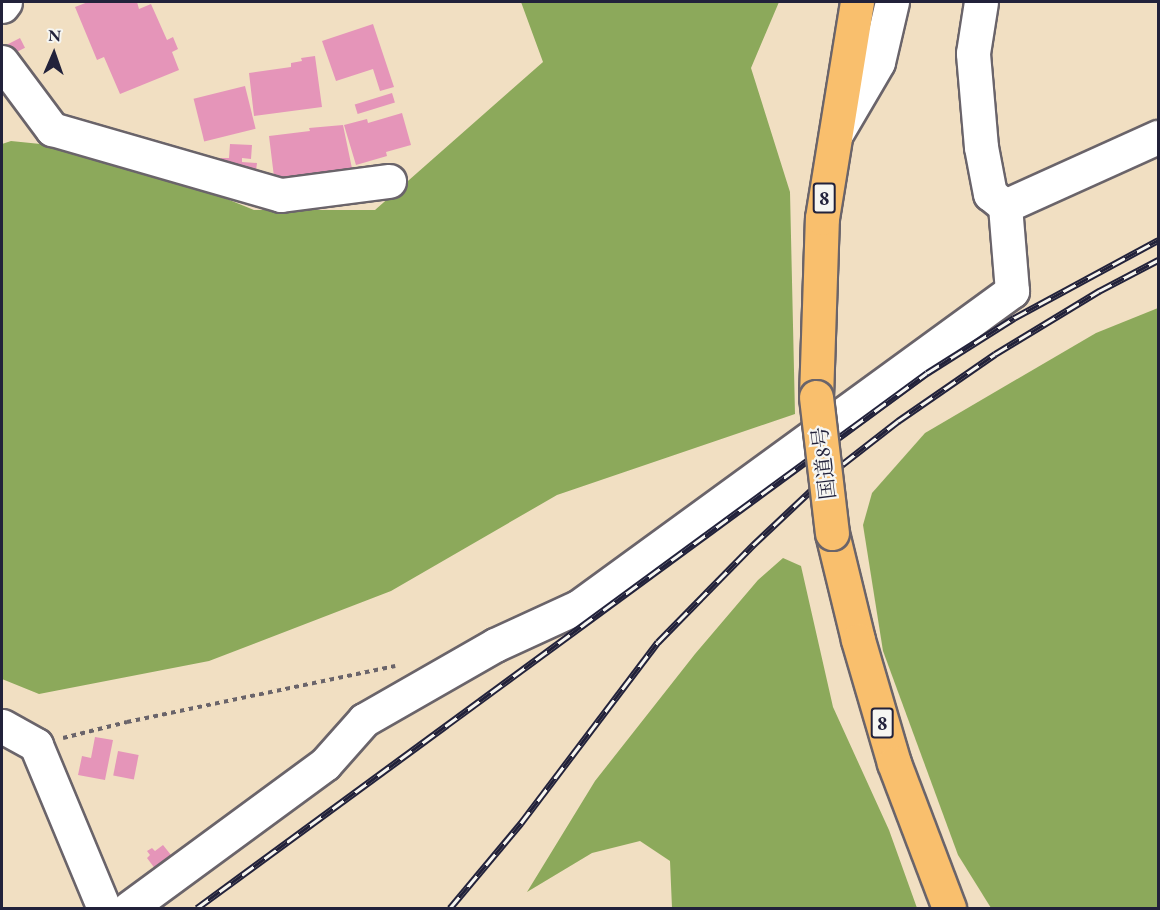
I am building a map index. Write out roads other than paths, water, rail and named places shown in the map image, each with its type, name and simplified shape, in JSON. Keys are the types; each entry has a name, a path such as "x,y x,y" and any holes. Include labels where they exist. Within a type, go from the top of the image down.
{"highway":[{"name":"国道8号","path":"857,2 832,140 822,218 816,397 832,533 858,640 894,763 949,909"}],"street":[{"path":"2,6 5,2"},
{"path":"832,140 878,62 892,2"},
{"path":"129,909 325,764 364,720 495,645 578,607 1012,291 1005,206 990,194 981,147 973,53 981,2"},
{"path":"2,62 52,129 281,195 389,181"},
{"path":"1005,206 1158,137"},
{"path":"2,726 36,745 104,909"}],"railway":[{"path":"197,908 927,373 1014,318 1158,240"},
{"path":"450,908 521,823 658,642 753,545 821,481 898,421 995,354 1099,291 1158,260"}]}
